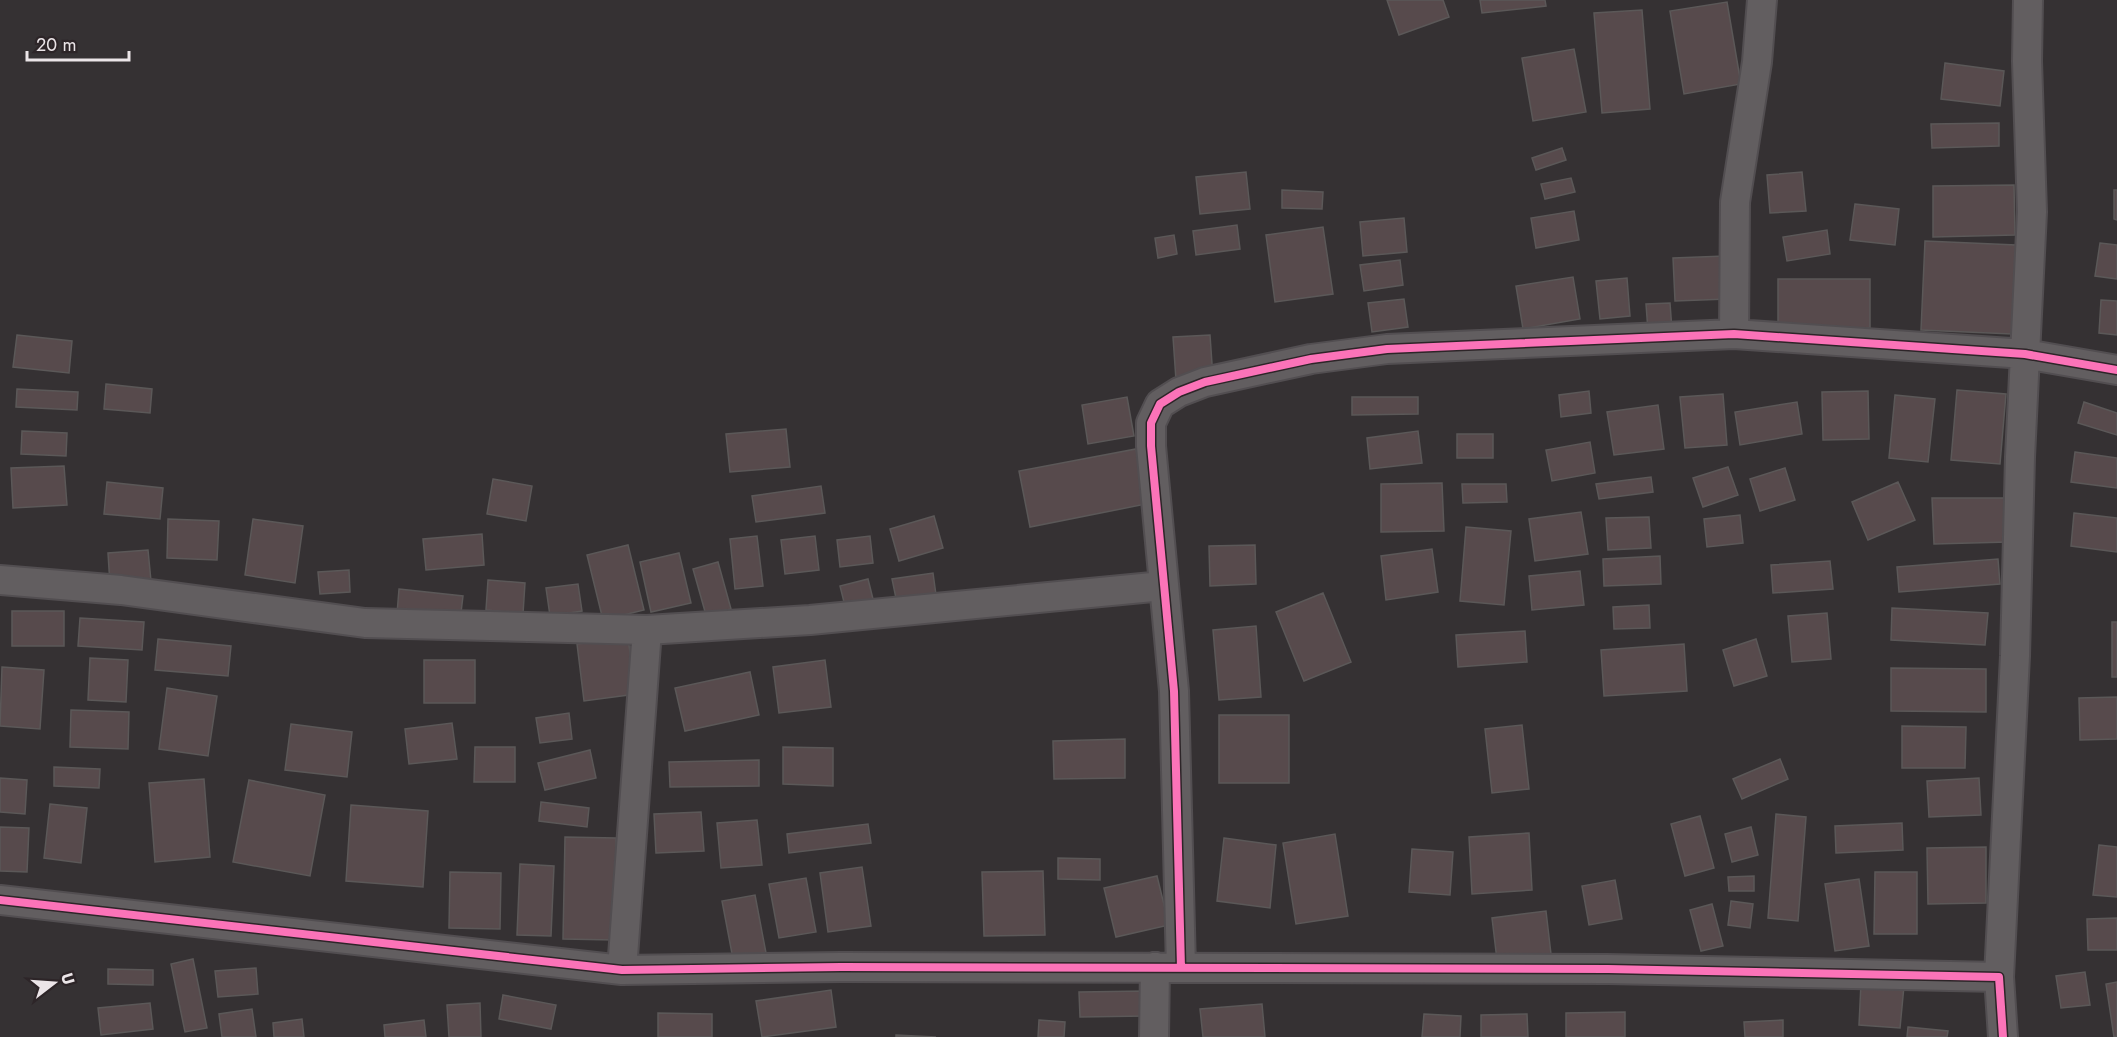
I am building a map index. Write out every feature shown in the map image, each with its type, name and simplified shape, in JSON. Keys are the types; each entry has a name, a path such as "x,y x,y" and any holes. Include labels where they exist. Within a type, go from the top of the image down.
{"street":[{"path":"1734,334 1735,202 1757,62 1762,0"},
{"path":"2003,1037 1999,977 2015,656 2032,212 2027,61 2028,0"},
{"path":"1154,1037 1168,968 1174,691 1151,446 1151,423 1160,404 1179,392 1205,382 1311,359 1387,349 1734,334 2025,354 2117,370"},
{"path":"0,580 121,590 366,623 647,630 810,620 1163,586"},
{"path":"622,970 647,630"},
{"path":"0,900 622,970 1596,969 1999,977"}],"building":[{"path":"1387,0 1443,0 1449,17 1399,35"},
{"path":"1480,0 1545,0 1546,6 1482,13"},
{"path":"1727,2 1741,84 1684,94 1670,11"},
{"path":"1642,10 1650,109 1602,113 1594,13"},
{"path":"1574,49 1586,112 1533,121 1522,58"},
{"path":"1945,63 2004,71 2000,106 1941,99"},
{"path":"1999,123 1999,146 1932,148 1931,124"},
{"path":"1562,148 1566,160 1536,170 1532,158"},
{"path":"1246,172 1250,209 1200,214 1196,177"},
{"path":"1802,172 1806,211 1770,213 1767,175"},
{"path":"1571,178 1575,192 1545,199 1541,184"},
{"path":"2014,185 2015,235 1933,237 1933,186"},
{"path":"1282,190 1323,192 1322,209 1282,208"},
{"path":"2114,190 2117,190 2117,220 2114,219"},
{"path":"1855,204 1899,209 1895,245 1850,240"},
{"path":"1574,211 1579,240 1536,248 1531,218"},
{"path":"1404,218 1407,252 1363,256 1360,222"},
{"path":"1237,225 1240,249 1196,255 1193,231"},
{"path":"1323,227 1333,294 1275,302 1266,235"},
{"path":"1827,230 1830,254 1787,261 1783,237"},
{"path":"1174,235 1177,254 1158,258 1155,238"},
{"path":"1925,241 2016,245 2012,334 1921,330"},
{"path":"2100,243 2117,245 2117,279 2095,276"},
{"path":"1725,256 1727,299 1675,301 1673,258"},
{"path":"1400,260 1403,285 1364,291 1360,265"},
{"path":"1573,277 1580,319 1523,329 1516,286"},
{"path":"1627,278 1630,316 1600,319 1596,281"},
{"path":"1778,279 1870,279 1870,328 1778,327"},
{"path":"1404,299 1408,327 1372,332 1368,303"},
{"path":"2101,300 2117,301 2117,335 2099,333"},
{"path":"1670,303 1672,330 1648,331 1646,304"},
{"path":"17,335 72,341 69,373 13,367"},
{"path":"1210,335 1213,378 1176,380 1173,337"},
{"path":"106,384 152,389 150,413 104,409"},
{"path":"17,389 78,392 77,410 16,407"},
{"path":"1957,390 2006,394 2000,464 1951,460"},
{"path":"1589,391 1591,413 1561,417 1559,395"},
{"path":"1868,391 1869,439 1823,440 1822,392"},
{"path":"1723,394 1727,445 1685,448 1680,397"},
{"path":"1895,395 1935,399 1928,462 1889,458"},
{"path":"1127,397 1134,436 1088,444 1082,405"},
{"path":"1352,397 1418,397 1418,414 1352,415"},
{"path":"1797,402 1802,434 1740,445 1735,412"},
{"path":"2084,402 2117,413 2117,435 2078,423"},
{"path":"1658,405 1664,449 1614,455 1607,412"},
{"path":"786,429 790,467 730,472 726,434"},
{"path":"22,431 67,433 66,456 21,454"},
{"path":"1418,431 1422,463 1370,469 1367,438"},
{"path":"1457,434 1493,434 1493,458 1457,458"},
{"path":"1590,442 1595,473 1552,481 1546,450"},
{"path":"1136,449 1146,504 1030,527 1019,471"},
{"path":"2075,452 2117,458 2117,488 2071,482"},
{"path":"64,466 67,505 13,508 11,468"},
{"path":"1728,467 1738,495 1703,507 1693,478"},
{"path":"1785,468 1795,500 1760,511 1750,479"},
{"path":"1651,477 1653,492 1599,499 1596,484"},
{"path":"493,479 532,486 526,521 487,514"},
{"path":"107,482 163,488 160,519 104,514"},
{"path":"1898,482 1915,520 1868,540 1852,502"},
{"path":"1442,483 1444,531 1381,532 1381,484"},
{"path":"1462,484 1506,484 1507,502 1463,503"},
{"path":"821,486 825,513 756,522 752,496"},
{"path":"1932,498 2007,498 2008,542 1934,544"},
{"path":"1581,512 1588,554 1535,561 1529,519"},
{"path":"2074,513 2117,518 2117,552 2071,546"},
{"path":"1740,515 1743,543 1707,547 1704,519"},
{"path":"934,516 943,548 899,561 890,529"},
{"path":"1649,517 1651,548 1608,550 1606,518"},
{"path":"168,519 219,521 217,560 167,558"},
{"path":"253,519 303,526 295,583 245,575"},
{"path":"1466,527 1511,531 1504,605 1460,601"},
{"path":"482,534 484,565 426,570 423,539"},
{"path":"757,536 763,586 735,589 730,539"},
{"path":"815,536 819,570 785,574 781,540"},
{"path":"870,536 873,563 840,567 837,540"},
{"path":"628,545 644,610 603,620 587,555"},
{"path":"1255,545 1256,584 1210,586 1209,546"},
{"path":"1432,549 1438,592 1386,600 1381,556"},
{"path":"148,550 151,581 110,585 108,553"},
{"path":"679,553 691,603 651,612 640,562"},
{"path":"1660,556 1661,584 1604,586 1603,559"},
{"path":"1998,559 2000,584 1899,592 1897,567"},
{"path":"1830,561 1833,589 1773,593 1771,565"},
{"path":"718,562 731,609 706,615 693,569"},
{"path":"349,570 350,592 320,594 318,572"},
{"path":"1580,571 1584,605 1532,610 1529,576"},
{"path":"933,573 937,602 898,608 892,579"},
{"path":"868,579 874,603 846,610 840,586"},
{"path":"488,580 525,583 523,614 486,610"},
{"path":"578,584 582,611 550,616 546,588"},
{"path":"399,589 463,596 460,621 397,614"},
{"path":"1323,593 1351,662 1304,681 1276,612"},
{"path":"1649,605 1650,628 1614,629 1613,607"},
{"path":"1892,608 1988,613 1985,645 1891,640"},
{"path":"12,611 64,611 64,646 12,646"},
{"path":"1827,613 1831,659 1792,662 1788,616"},
{"path":"80,618 144,622 142,650 78,646"},
{"path":"2112,622 2117,622 2117,677 2112,677"},
{"path":"1256,626 1261,697 1219,700 1213,630"},
{"path":"1525,631 1527,662 1458,667 1456,635"},
{"path":"628,638 636,694 584,701 577,644"},
{"path":"158,639 231,646 228,676 155,670"},
{"path":"1756,639 1767,676 1734,686 1723,650"},
{"path":"1684,644 1687,691 1604,696 1601,650"},
{"path":"90,658 128,660 126,702 88,700"},
{"path":"424,660 475,660 475,703 424,703"},
{"path":"825,660 831,707 779,713 773,667"},
{"path":"2,667 44,670 40,729 0,726"},
{"path":"1891,668 1986,669 1986,712 1891,711"},
{"path":"750,672 759,715 685,731 675,688"},
{"path":"167,688 217,696 208,756 159,749"},
{"path":"2117,697 2117,739 2080,740 2079,698"},
{"path":"71,710 129,712 128,749 70,747"},
{"path":"569,713 572,739 540,743 536,718"},
{"path":"1219,715 1289,715 1289,783 1219,783"},
{"path":"452,723 457,759 409,764 405,729"},
{"path":"291,724 352,732 347,777 285,770"},
{"path":"1522,725 1529,789 1492,793 1485,729"},
{"path":"1902,726 1966,727 1965,768 1902,768"},
{"path":"1125,739 1125,778 1054,779 1053,741"},
{"path":"475,747 515,747 515,782 474,782"},
{"path":"783,747 833,748 833,786 783,784"},
{"path":"590,750 596,778 545,790 538,763"},
{"path":"1780,759 1788,779 1742,799 1733,779"},
{"path":"759,760 759,786 670,787 669,762"},
{"path":"54,767 100,769 99,788 54,786"},
{"path":"0,778 27,780 25,814 0,812"},
{"path":"1979,778 1981,815 1929,817 1927,781"},
{"path":"204,779 210,857 155,862 149,783"},
{"path":"249,780 325,795 310,876 233,862"},
{"path":"541,802 589,808 587,827 539,821"},
{"path":"50,804 87,808 81,863 44,858"},
{"path":"351,805 428,811 423,887 346,881"},
{"path":"701,812 704,851 656,853 654,814"},
{"path":"1776,814 1806,817 1798,921 1768,918"},
{"path":"1700,816 1714,868 1685,876 1671,824"},
{"path":"757,820 762,865 721,868 717,823"},
{"path":"1902,823 1903,850 1836,853 1835,826"},
{"path":"868,824 871,843 789,853 787,834"},
{"path":"0,827 29,828 27,872 0,871"},
{"path":"1751,827 1758,855 1732,862 1725,834"},
{"path":"1529,833 1532,890 1472,894 1469,837"},
{"path":"1335,834 1348,916 1296,924 1283,843"},
{"path":"565,837 616,838 614,940 563,939"},
{"path":"1224,838 1276,845 1270,908 1217,901"},
{"path":"2099,845 2117,847 2117,897 2093,895"},
{"path":"1986,847 1986,903 1928,904 1927,848"},
{"path":"1412,849 1453,852 1450,895 1409,892"},
{"path":"1058,858 1100,859 1100,880 1058,879"},
{"path":"520,864 554,866 551,936 517,935"},
{"path":"862,867 871,926 828,932 820,873"},
{"path":"1043,871 1045,935 984,936 982,872"},
{"path":"450,872 501,873 500,929 449,928"},
{"path":"1875,872 1917,872 1917,934 1874,934"},
{"path":"1157,876 1169,925 1116,937 1104,888"},
{"path":"1754,876 1754,891 1729,891 1728,877"},
{"path":"806,878 816,932 779,938 769,884"},
{"path":"1859,879 1869,946 1835,951 1825,884"},
{"path":"1615,880 1622,919 1589,925 1582,886"},
{"path":"755,895 766,953 733,959 722,901"},
{"path":"1731,901 1753,904 1750,928 1728,925"},
{"path":"1712,904 1723,946 1701,951 1690,910"},
{"path":"1546,911 1551,954 1497,960 1492,918"},
{"path":"2117,918 2117,950 2088,950 2087,919"},
{"path":"193,959 207,1028 185,1032 171,964"},
{"path":"256,968 258,994 218,997 215,971"},
{"path":"108,969 153,970 153,985 108,984"},
{"path":"2085,972 2090,1005 2061,1008 2056,976"},
{"path":"2117,982 2117,1036 2114,1037 2106,984"},
{"path":"1861,983 1904,986 1900,1028 1859,1025"},
{"path":"831,990 836,1027 762,1037 756,1001"},
{"path":"1145,991 1146,1016 1080,1017 1079,992"},
{"path":"503,995 556,1005 551,1029 499,1019"},
{"path":"150,1003 153,1029 101,1035 98,1008"},
{"path":"480,1003 481,1037 449,1037 447,1005"},
{"path":"1262,1004 1265,1037 1203,1037 1200,1009"},
{"path":"252,1009 256,1037 222,1037 219,1014"},
{"path":"1625,1012 1625,1037 1566,1037 1566,1013"},
{"path":"658,1013 712,1014 712,1037 658,1037"},
{"path":"1424,1014 1461,1016 1460,1037 1422,1037"},
{"path":"1527,1014 1528,1037 1481,1037 1481,1015"},
{"path":"302,1019 304,1037 274,1037 273,1023"},
{"path":"424,1020 426,1037 385,1037 384,1025"},
{"path":"1039,1020 1065,1022 1064,1037 1038,1037"},
{"path":"1783,1020 1783,1037 1745,1037 1744,1022"},
{"path":"1908,1027 1948,1031 1947,1037 1907,1037"},
{"path":"896,1035 936,1037 896,1037"}],"cycle path":[{"path":"1181,968 1174,691 1151,446 1151,423 1160,404 1179,392 1205,382 1311,359 1387,349 1734,334 2025,354 2117,370"},
{"path":"0,900 622,970 841,967 1608,969 1999,977 2003,1037"}]}
